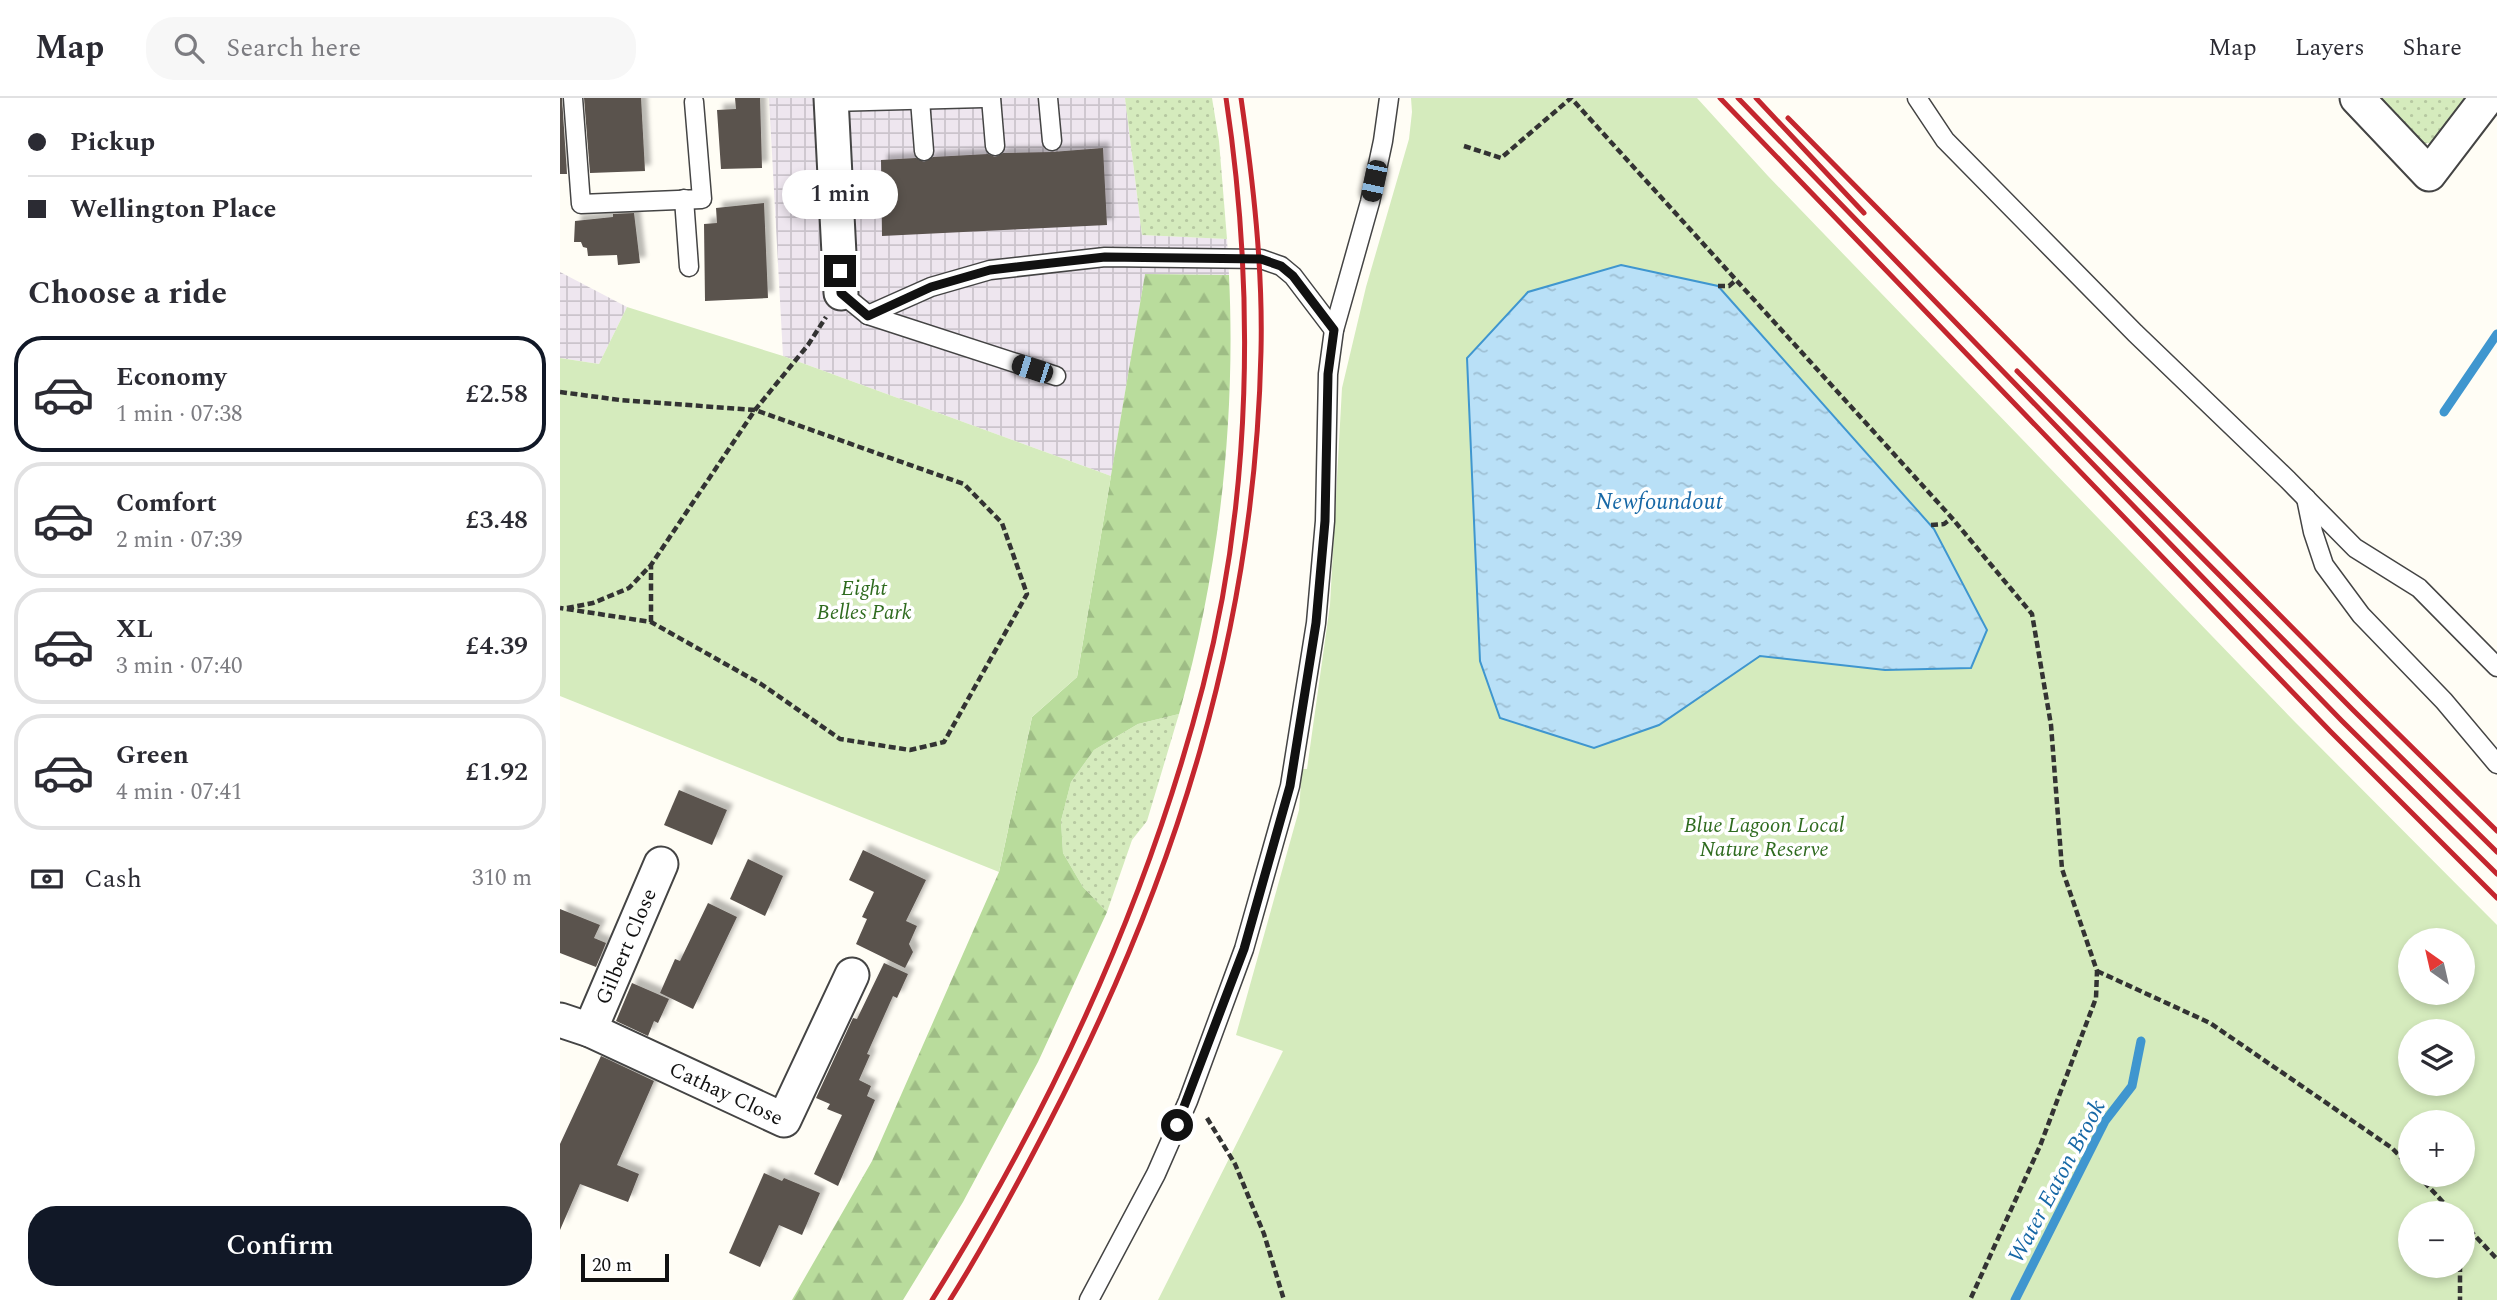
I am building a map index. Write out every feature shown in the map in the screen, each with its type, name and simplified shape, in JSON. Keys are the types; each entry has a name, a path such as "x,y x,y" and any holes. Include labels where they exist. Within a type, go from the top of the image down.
{"street":[{"path":"2357,98 2430,187 2487,98"},
{"path":"831,100 841,293"},
{"name":"Gilbert Close","path":"575,1025 661,864"},
{"name":"Cathay Close","path":"575,1025 783,1120 852,975"}],"lane":[{"path":"573,98 581,204 702,198 694,102"},
{"path":"831,100 983,98"},
{"path":"991,98 995,146"},
{"path":"1048,98 1052,141"},
{"path":"1089,1300 1156,1174 1188,1101 1244,949 1290,786 1316,623 1325,521 1328,374 1334,330 1370,202 1389,98"},
{"path":"1917,98 1945,140 2135,333 2355,548 2419,588 2497,667"},
{"path":"920,100 924,151"},
{"path":"684,200 689,267"},
{"path":"868,316 931,287 990,270 1105,257 1261,259 1281,266 1293,276 1334,330"},
{"path":"841,293 868,316 1056,376"},
{"path":"2306,498 2324,565 2361,615 2444,701 2497,764"}],"path":[{"path":"1464,146 1501,158 1571,98 1952,518 2032,614 2051,725 2062,869 2097,971 2096,998 2040,1146 1970,1300"},
{"path":"1718,286 1729,286 1736,279"},
{"path":"561,609 593,603 629,588 651,565 755,410 808,345 841,293"},
{"path":"560,392 620,400 755,410 964,484 1002,523 1027,594 944,742 910,750 840,739 761,684 651,622 561,609"},
{"path":"1931,525 1944,524 1952,518"},
{"path":"651,565 651,622"},
{"path":"2097,971 2210,1023 2398,1154"},
{"path":"1188,1101 1203,1112 1236,1164 1264,1234 1284,1300"},
{"path":"2429,1187 2442,1201"},
{"path":"2475,1236 2497,1259"},
{"path":"2460,1278 2460,1300"}],"shaded area":[{"path":"769,98 1125,98 1142,235 1227,239 1229,275 1145,274 1111,476 783,356"},
{"path":"560,272 627,307 599,364 560,358"}],"green space":[{"path":"1125,98 1212,98 1219,141 1227,239 1142,235"},
{"name":"Blue Lagoon Local Nature Reserve","path":"1411,98 1697,98 1768,176 2294,721 2497,925 2497,1300 1158,1300 1283,1051 1236,1035 1299,810 1302,769 1307,769 1330,605 1342,388 1366,287 1409,139"},
{"path":"2373,98 2472,98 2441,141 2416,145"},
{"path":"1145,274 1229,275 1230,385 1222,496 1205,606 1179,714 1138,724 1094,750 1071,782 1061,821 1063,853 1083,887 1107,912 1038,1062 963,1202 903,1300 792,1300 872,1161 999,872 1032,717 1077,677"},
{"name":"Eight Belles Park","path":"627,307 783,356 1111,476 1077,677 1032,717 999,872 560,696 560,358 599,364"},
{"path":"1179,714 1147,821 1132,840 1107,912 1083,887 1063,853 1061,821 1071,782 1094,750 1138,724"}],"water":[{"name":"Newfoundout","path":"1621,265 1718,286 1934,529 1987,630 1971,668 1885,670 1760,656 1659,725 1594,748 1500,718 1480,661 1467,358 1528,292"}],"building":[{"path":"562,98 567,174 560,174"},
{"path":"584,98 641,98 645,171 590,173"},
{"path":"735,98 760,98 762,168 721,169 717,110 736,109"},
{"path":"1103,148 1107,225 882,236 881,160 916,158 924,162 933,157 988,154 995,157 1003,153"},
{"path":"764,203 768,298 705,301 704,224 717,223 716,208"},
{"path":"634,213 640,263 618,265 617,255 588,256 587,248 583,247 581,242 574,242 575,221"},
{"path":"679,790 727,810 712,845 664,825"},
{"path":"863,850 926,880 906,921 917,926 909,944 913,952 905,968 856,944 867,919 862,917 874,892 849,880"},
{"path":"748,859 783,876 765,916 730,899"},
{"path":"708,903 737,917 693,1009 660,993 675,959 680,961"},
{"path":"560,909 600,925 594,938 606,943 596,967 560,953"},
{"path":"884,963 908,974 897,998 893,996 867,1054 870,1055 859,1080 871,1086 867,1096 875,1100 838,1186 814,1174 842,1115 827,1109 830,1104 816,1098 853,1018 857,1019"},
{"path":"632,983 669,999 658,1023 654,1021 648,1036 616,1021"},
{"path":"601,1056 654,1081 617,1165 639,1174 628,1202 580,1184 560,1230 560,1144"},
{"path":"764,1173 820,1193 802,1235 779,1225 760,1267 729,1253"}],"waterway":[{"name":"Water Eaton Brook","path":"2444,412 2497,334"},
{"name":"Water Eaton Brook","path":"2015,1300 2105,1121 2132,1086 2141,1041"}],"railway":[{"path":"932,1300 1017,1154 1091,1003 1154,847 1203,686 1231,541 1244,393 1242,244 1226,98"},
{"path":"950,1300 1049,1123 1135,938 1170,844 1200,749 1225,653 1243,554 1255,454 1261,351 1256,224 1241,98"},
{"path":"1720,98 2331,732 2497,898"},
{"path":"1738,98 2342,721 2497,874"},
{"path":"1756,98 1864,213"},
{"path":"1788,118 2497,831"},
{"path":"2017,371 2497,852"}],"route":[{"path":"840,271 841,293 868,316 931,287 990,270 1105,257 1261,259 1281,266 1293,276 1334,330 1328,374 1325,521 1316,623 1290,786 1244,949 1177,1125"}]}
